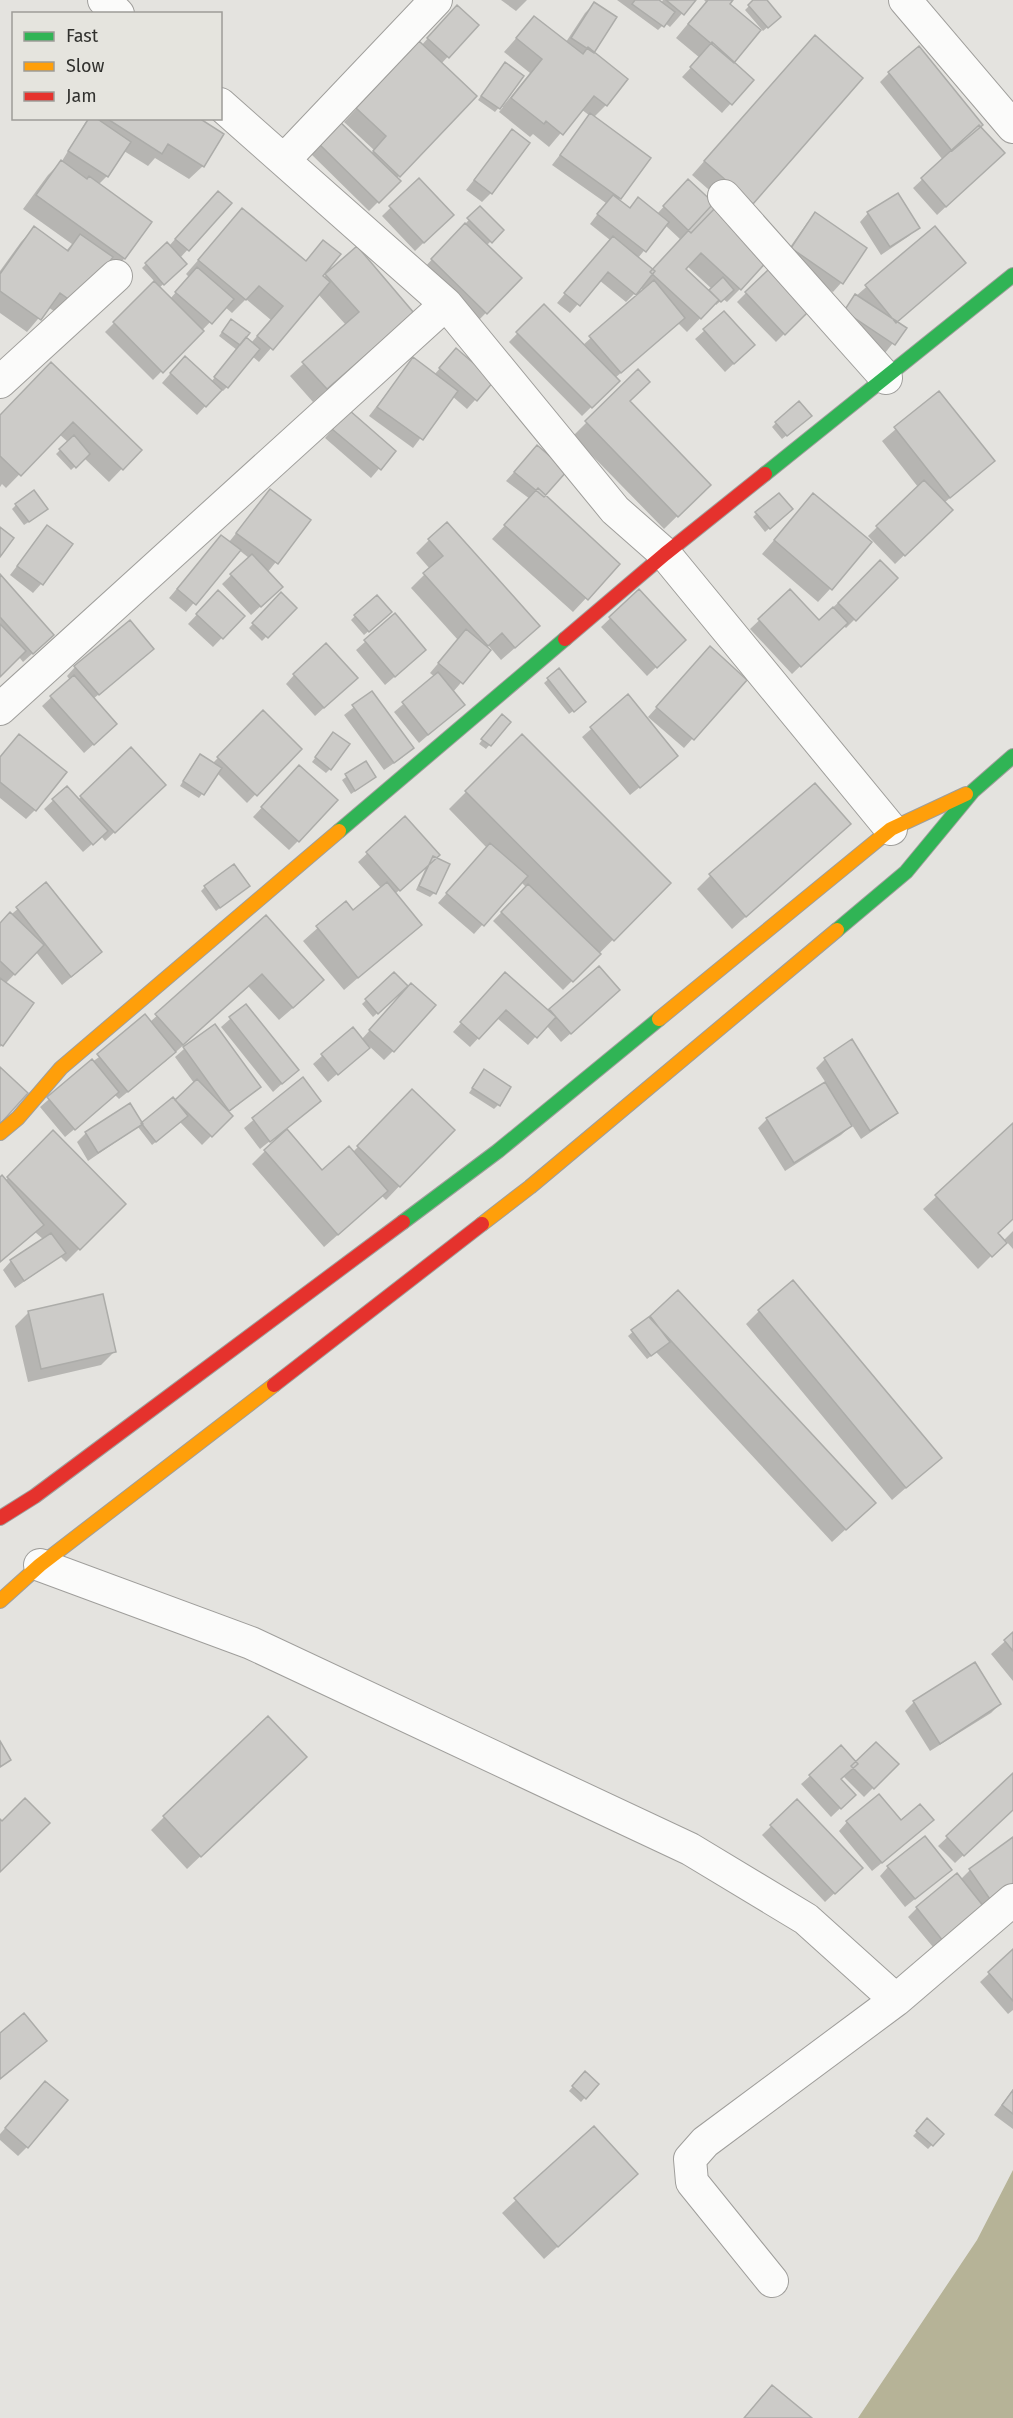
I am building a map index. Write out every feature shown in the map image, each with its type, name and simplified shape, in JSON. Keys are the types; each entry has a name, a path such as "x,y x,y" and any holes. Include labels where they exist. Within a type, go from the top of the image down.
{"main road":[{"path":"0,1133 18,1118 61,1068 665,554 1013,275"},
{"path":"0,1601 40,1565 530,1187 906,872 974,791 1013,756"},
{"path":"0,1518 34,1496 498,1151 891,829 974,791"}],"street":[{"path":"104,0 116,12"},
{"path":"285,159 436,0"},
{"path":"905,0 1013,127"},
{"path":"222,106 285,159 446,304 615,510 665,554 891,829"},
{"path":"724,196 885,378"},
{"path":"5,369 116,276"},
{"path":"0,709 446,304"},
{"path":"40,1565 251,1643 690,1849 806,1919 896,2000"},
{"path":"772,2281 692,2182 690,2159 705,2142 896,2000 1013,1900"}],"shaded area":[{"path":"1013,2170 1013,2418 858,2418 977,2240"}],"building":[{"path":"635,0 659,0 675,12 664,27 632,4"},
{"path":"666,0 696,0 684,15"},
{"path":"708,0 733,0 730,4 761,30 734,63 688,24"},
{"path":"753,0 767,0 781,17 768,28 748,5"},
{"path":"594,2 617,17 594,53 571,38"},
{"path":"457,5 479,25 449,58 427,38"},
{"path":"534,16 583,54 588,47 628,79 607,106 594,96 563,135 546,121 544,124 511,98 542,59 516,38"},
{"path":"815,35 863,78 753,204 704,161"},
{"path":"419,41 477,96 400,177 373,151 386,136 356,108"},
{"path":"712,42 754,80 732,105 690,67"},
{"path":"919,46 983,125 952,151 888,72"},
{"path":"505,62 524,76 500,109 481,96"},
{"path":"590,113 651,158 621,199 560,155"},
{"path":"337,119 401,181 379,203 316,141"},
{"path":"88,120 99,120 131,142 108,177 68,151"},
{"path":"109,120 202,120 224,134 204,167 168,144 162,154"},
{"path":"979,125 1005,153 946,207 921,178"},
{"path":"512,129 530,143 492,194 474,180"},
{"path":"61,160 87,179 89,176 152,222 125,259 36,195"},
{"path":"419,178 454,215 424,243 389,206"},
{"path":"688,179 717,206 691,233 663,206"},
{"path":"218,191 232,203 189,251 175,239"},
{"path":"898,193 920,228 890,247 867,212"},
{"path":"613,195 630,208 638,197 669,222 646,252 597,214"},
{"path":"712,205 770,258 741,290 701,253 686,269 719,300 701,319 650,272"},
{"path":"480,206 504,230 492,243 467,218"},
{"path":"242,208 306,261 323,240 341,254 323,276 330,282 273,350 257,336 283,306 259,286 246,300 198,260"},
{"path":"815,212 867,248 843,284 791,248"},
{"path":"465,223 522,278 487,314 431,259"},
{"path":"34,226 68,251 80,234 113,257 78,306 60,293 41,320 0,291 0,274"},
{"path":"935,226 966,263 896,323 865,285"},
{"path":"613,236 655,271 636,295 608,272 580,306 564,293"},
{"path":"167,242 187,264 164,285 145,263"},
{"path":"357,246 414,313 327,389 302,362 359,312 325,274"},
{"path":"197,267 234,299 212,324 175,292"},
{"path":"769,269 809,311 785,335 745,292"},
{"path":"723,277 734,290 721,302 709,290"},
{"path":"654,280 685,318 621,373 589,336"},
{"path":"154,281 204,331 163,373 113,322"},
{"path":"855,294 907,328 895,345 844,311"},
{"path":"544,304 620,381 592,408 516,332"},
{"path":"724,311 755,345 734,364 703,329"},
{"path":"231,319 250,333 240,345 222,332"},
{"path":"246,337 260,349 228,388 214,377"},
{"path":"456,348 494,381 477,401 439,368"},
{"path":"185,356 222,390 206,407 170,373"},
{"path":"413,357 458,391 423,440 377,407"},
{"path":"51,362 142,450 123,470 73,422 21,476 0,456 0,415"},
{"path":"638,369 650,382 630,401 711,485 678,517 585,421"},
{"path":"939,391 995,461 950,498 894,427"},
{"path":"799,401 812,416 787,436 775,422"},
{"path":"349,410 396,451 381,470 332,429"},
{"path":"74,435 90,454 76,468 59,449"},
{"path":"537,445 567,471 544,497 514,472"},
{"path":"924,480 953,510 905,556 876,526"},
{"path":"538,488 620,564 588,600 504,525"},
{"path":"270,489 311,520 278,564 236,533"},
{"path":"34,490 48,509 29,522 15,504"},
{"path":"779,493 793,509 770,529 755,512"},
{"path":"813,493 872,542 832,590 774,540"},
{"path":"447,522 540,626 515,648 502,633 488,646 423,573 443,556 428,539"},
{"path":"47,525 73,544 43,585 17,566"},
{"path":"0,527 14,538 0,557"},
{"path":"221,535 241,550 196,605 177,589"},
{"path":"252,554 283,587 261,607 230,574"},
{"path":"880,560 898,578 856,621 838,603"},
{"path":"0,574 54,635 33,654 0,617"},
{"path":"639,589 686,640 657,668 609,617"},
{"path":"790,589 819,620 833,607 848,623 801,667 758,619"},
{"path":"218,590 245,616 223,639 196,614"},
{"path":"281,592 297,608 268,638 252,623"},
{"path":"377,595 392,612 369,632 354,615"},
{"path":"395,613 426,650 395,677 364,640"},
{"path":"130,620 154,649 99,695 74,666"},
{"path":"0,624 26,651 0,677"},
{"path":"466,629 491,650 463,684 438,663"},
{"path":"326,643 358,678 324,708 293,674"},
{"path":"710,646 747,680 694,740 656,707"},
{"path":"559,668 586,702 574,712 547,678"},
{"path":"438,672 465,705 428,735 402,702"},
{"path":"74,675 117,724 94,745 50,696"},
{"path":"372,691 414,748 394,763 352,705"},
{"path":"628,694 678,756 640,788 590,727"},
{"path":"263,710 302,749 257,796 217,757"},
{"path":"502,714 511,722 491,746 481,739"},
{"path":"333,732 350,744 331,770 315,757"},
{"path":"19,734 67,772 36,811 0,782 0,757"},
{"path":"522,734 671,883 614,941 465,791"},
{"path":"131,747 166,785 115,833 80,796"},
{"path":"200,754 222,768 204,795 183,781"},
{"path":"366,761 376,777 355,791 345,774"},
{"path":"299,765 338,800 299,842 261,807"},
{"path":"815,783 851,824 746,917 709,874"},
{"path":"67,786 108,831 93,845 52,799"},
{"path":"405,816 440,855 400,891 366,852"},
{"path":"490,843 528,876 484,926 446,893"},
{"path":"433,856 450,864 436,894 419,886"},
{"path":"234,864 250,886 220,908 204,886"},
{"path":"46,882 102,952 71,977 16,907"},
{"path":"387,882 422,925 358,978 316,926 346,901 353,910"},
{"path":"528,884 601,954 573,982 501,912"},
{"path":"10,912 44,945 15,975 0,961 0,923"},
{"path":"266,915 324,980 293,1008 262,974 183,1045 155,1014"},
{"path":"599,966 620,990 571,1034 549,1009"},
{"path":"394,972 408,986 378,1014 365,999"},
{"path":"505,972 556,1017 537,1038 506,1010 479,1039 460,1022"},
{"path":"0,978 34,1003 3,1046 0,1044"},
{"path":"411,983 436,1005 394,1052 369,1030"},
{"path":"246,1004 299,1070 282,1084 229,1017"},
{"path":"145,1014 176,1052 128,1092 97,1054"},
{"path":"215,1024 261,1087 229,1111 183,1047"},
{"path":"353,1027 370,1048 338,1075 321,1054"},
{"path":"852,1039 898,1113 870,1131 824,1058"},
{"path":"92,1059 119,1092 75,1130 47,1097"},
{"path":"0,1067 28,1093 0,1124"},
{"path":"484,1069 511,1087 500,1106 472,1088"},
{"path":"303,1077 321,1101 270,1142 252,1118"},
{"path":"197,1079 233,1116 212,1137 175,1100"},
{"path":"825,1082 852,1126 794,1163 766,1118"},
{"path":"412,1089 455,1130 400,1187 357,1146"},
{"path":"173,1097 188,1116 156,1142 141,1123"},
{"path":"130,1103 143,1124 98,1153 85,1132"},
{"path":"1013,1123 1013,1219 998,1233 1007,1243 992,1257 935,1195"},
{"path":"287,1129 322,1170 349,1146 388,1191 338,1235 264,1150"},
{"path":"53,1130 126,1204 80,1250 7,1177"},
{"path":"2,1175 44,1225 0,1262 0,1177"},
{"path":"51,1233 66,1253 24,1281 10,1260"},
{"path":"793,1280 942,1458 906,1488 758,1310"},
{"path":"678,1290 876,1503 846,1530 649,1317"},
{"path":"103,1294 116,1352 41,1369 28,1311"},
{"path":"650,1316 670,1342 651,1356 631,1330"},
{"path":"1013,1632 1013,1651 1004,1640"},
{"path":"975,1662 1001,1704 940,1744 913,1701"},
{"path":"268,1716 307,1757 201,1857 163,1816"},
{"path":"0,1741 11,1760 0,1767"},
{"path":"876,1742 899,1764 874,1789 851,1766"},
{"path":"841,1745 858,1764 841,1779 856,1795 841,1809 809,1775"},
{"path":"1013,1773 1013,1810 964,1856 946,1836"},
{"path":"879,1794 901,1820 920,1804 934,1820 882,1863 846,1821"},
{"path":"25,1798 50,1823 0,1872 0,1819 2,1821"},
{"path":"797,1799 863,1868 835,1894 770,1825"},
{"path":"925,1836 952,1870 915,1899 887,1866"},
{"path":"1013,1837 1013,1891 994,1905 969,1869"},
{"path":"957,1873 988,1912 947,1946 916,1907"},
{"path":"1013,1949 1013,2001 988,1972"},
{"path":"24,2013 47,2041 0,2079 0,2033"},
{"path":"585,2071 599,2084 586,2099 572,2086"},
{"path":"45,2081 68,2100 28,2148 5,2128"},
{"path":"1013,2090 1013,2114 1002,2105"},
{"path":"927,2118 944,2134 933,2146 916,2131"},
{"path":"594,2126 638,2174 558,2247 514,2198"},
{"path":"772,2385 812,2418 744,2418"}],"traffic: fast":[{"path":"765,474 1013,275"},
{"path":"339,831 565,639"},
{"path":"837,930 906,872 973,791 1013,756"},
{"path":"403,1222 498,1151 659,1019"}],"traffic: slow":[{"path":"659,1019 891,829 966,794"},
{"path":"0,1133 18,1118 61,1068 339,831"},
{"path":"482,1224 530,1187 837,930"},
{"path":"0,1601 40,1565 274,1385"}],"traffic: jam":[{"path":"565,639 665,554 765,474"},
{"path":"0,1518 35,1496 403,1222"},
{"path":"274,1385 482,1224"}]}
